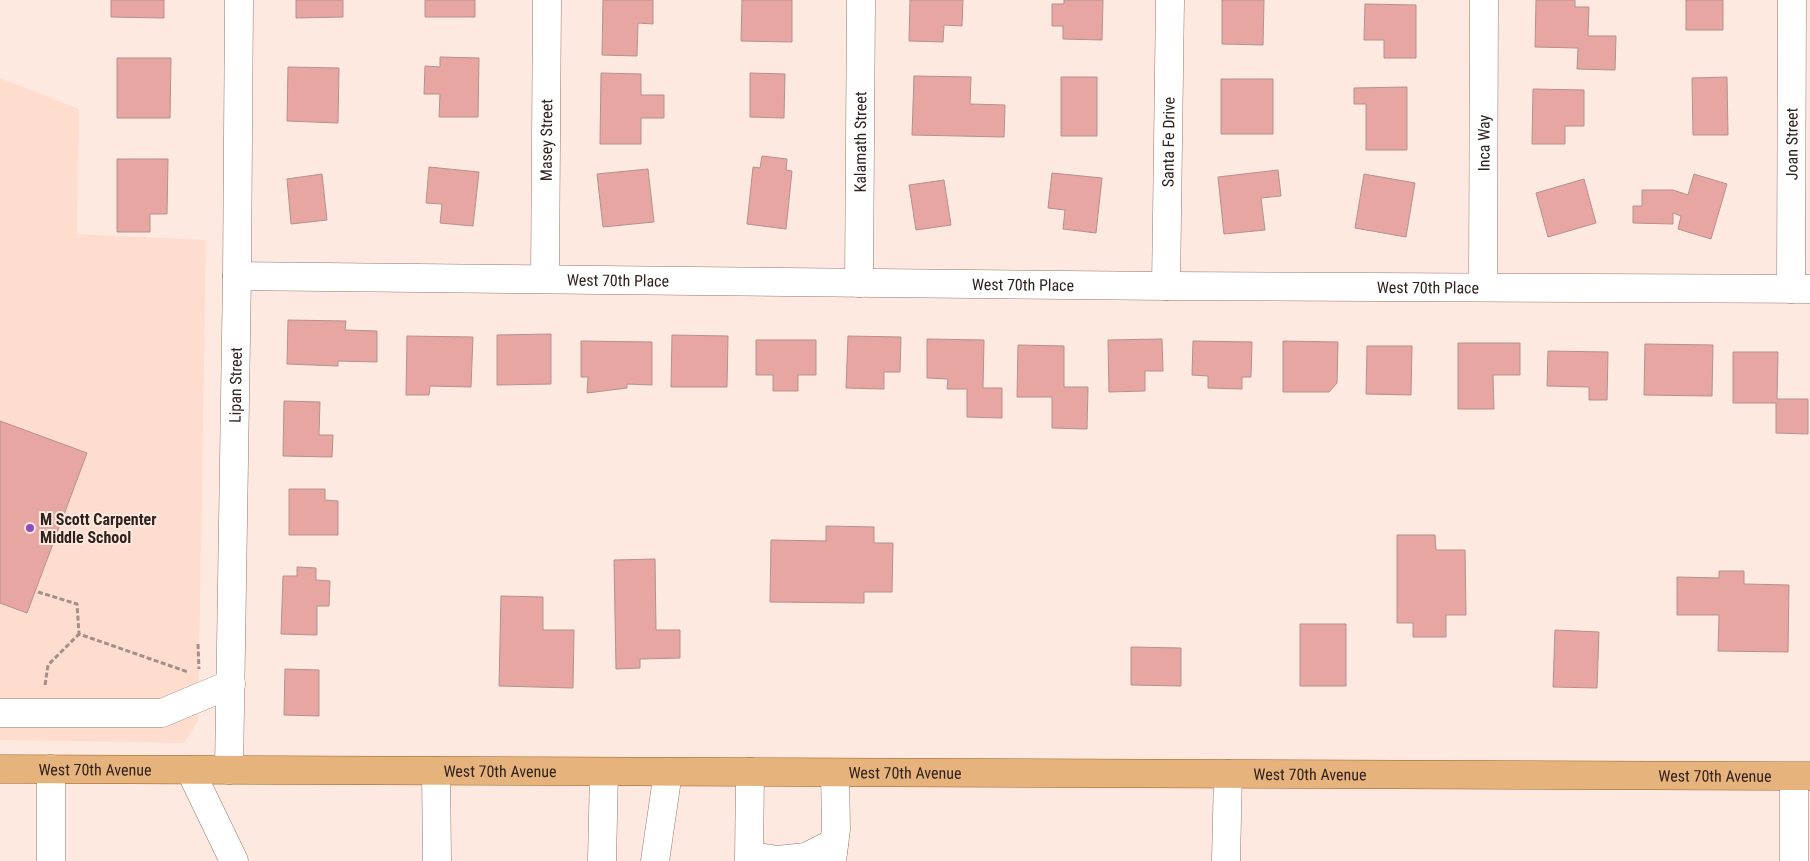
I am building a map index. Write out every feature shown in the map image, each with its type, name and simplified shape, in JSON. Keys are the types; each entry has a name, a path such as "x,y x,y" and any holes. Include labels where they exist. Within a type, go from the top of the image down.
{"main road":[{"name":"West 70th Avenue","path":"0,769 1802,777"}],"street":[{"name":"Lipan Street","path":"229,770 237,276 239,0"},
{"name":"Masey Street","path":"545,279 547,0"},
{"name":"Kalamath Street","path":"859,283 861,0"},
{"name":"Santa Fe Drive","path":"1166,286 1170,0"},
{"name":"Inca Way","path":"1483,287 1484,0"},
{"name":"Joan Street","path":"1792,0 1800,289"},
{"name":"West 70th Place","path":"237,276 1166,286 1800,289"},
{"path":"0,713 162,713 231,684"},
{"path":"51,769 51,861"},
{"path":"190,770 234,861"},
{"path":"436,771 437,861"},
{"path":"602,861 604,772"},
{"path":"655,861 668,772"},
{"path":"750,772 750,858 778,860 806,858 833,852 836,829 835,773"},
{"path":"1226,861 1228,774"},
{"path":"1794,861 1802,777"}],"path":[{"path":"38,592 77,604 79,634 48,665 44,688"},
{"path":"79,634 190,673"},
{"path":"198,644 199,676"}],"shaded area":[{"path":"0,78 79,109 77,234 206,240 198,721 184,743 0,740"}],"building":[{"path":"111,0 164,0 164,18 111,17"},
{"path":"296,0 343,0 343,17 296,18"},
{"path":"425,0 475,0 475,17 425,17"},
{"path":"603,0 653,0 653,24 638,23 637,56 602,55"},
{"path":"742,0 792,0 792,42 741,41"},
{"path":"910,0 963,0 962,26 944,25 943,42 909,41"},
{"path":"1064,0 1103,0 1102,40 1063,39 1063,26 1052,26 1052,4 1064,4"},
{"path":"1222,0 1264,0 1263,45 1222,44"},
{"path":"1536,0 1575,0 1575,7 1589,7 1588,36 1616,36 1615,70 1577,69 1578,48 1535,47"},
{"path":"1686,0 1723,0 1723,30 1686,30"},
{"path":"1365,4 1416,5 1416,58 1384,58 1384,40 1364,40"},
{"path":"440,57 479,58 478,117 439,117 440,94 424,94 425,66 440,67"},
{"path":"117,58 171,58 170,118 117,118"},
{"path":"288,67 339,68 338,123 287,121"},
{"path":"601,73 641,74 641,95 664,95 664,118 641,118 641,144 600,144"},
{"path":"750,73 785,74 784,118 750,117"},
{"path":"914,76 971,77 970,104 1005,105 1004,137 912,135"},
{"path":"1061,77 1097,77 1097,136 1061,136"},
{"path":"1727,77 1728,135 1693,135 1692,78"},
{"path":"1221,79 1273,79 1273,134 1221,134"},
{"path":"1407,87 1407,150 1366,150 1366,104 1354,104 1354,88"},
{"path":"1533,89 1584,90 1584,126 1565,126 1565,144 1532,144"},
{"path":"762,156 787,159 786,170 792,171 786,229 747,224 753,167 760,168"},
{"path":"117,159 168,159 167,214 150,214 150,232 117,232"},
{"path":"429,167 479,172 473,226 440,223 442,204 426,203"},
{"path":"648,169 654,222 603,227 597,174"},
{"path":"1278,170 1281,196 1261,198 1265,230 1224,234 1218,177"},
{"path":"1052,173 1102,178 1096,233 1063,229 1065,210 1048,208"},
{"path":"322,174 327,220 291,224 287,179"},
{"path":"1364,174 1415,183 1406,237 1355,228"},
{"path":"1694,174 1727,184 1711,239 1678,229 1681,216 1673,213 1673,224 1633,223 1633,206 1642,206 1642,190 1673,190 1688,195"},
{"path":"1584,179 1596,223 1548,237 1536,193"},
{"path":"944,180 951,225 916,230 909,185"},
{"path":"288,320 346,321 345,330 377,331 377,362 338,361 338,366 287,364"},
{"path":"551,334 551,384 497,385 497,335"},
{"path":"672,335 728,336 727,387 671,387"},
{"path":"407,336 473,337 471,387 430,386 429,395 406,395"},
{"path":"848,336 901,337 900,372 884,372 884,389 846,388"},
{"path":"927,339 984,340 983,388 1002,388 1002,418 967,417 967,389 947,389 948,379 927,378"},
{"path":"1162,339 1163,371 1145,371 1145,391 1109,392 1108,340"},
{"path":"756,340 816,340 816,375 798,375 798,391 773,391 773,375 756,375"},
{"path":"581,341 652,342 652,385 627,384 627,388 587,393 588,377 581,377"},
{"path":"1193,341 1252,342 1251,377 1242,377 1242,389 1208,388 1208,376 1192,375"},
{"path":"1283,341 1338,342 1337,383 1329,392 1283,392"},
{"path":"1458,343 1520,343 1520,375 1493,375 1494,409 1458,409"},
{"path":"1645,344 1713,345 1712,396 1644,395"},
{"path":"1018,345 1064,346 1064,387 1088,387 1087,429 1052,428 1052,397 1017,397"},
{"path":"1367,346 1412,346 1411,395 1366,394"},
{"path":"1548,351 1608,352 1607,400 1589,400 1589,387 1547,386"},
{"path":"1733,352 1778,352 1777,399 1808,399 1808,434 1776,433 1776,403 1733,403"},
{"path":"284,401 320,402 319,435 333,435 332,457 283,456"},
{"name":"M Scott Carpenter Middle School","path":"0,421 87,453 27,613 0,603"},
{"path":"289,489 325,489 325,500 338,501 338,535 289,535"},
{"path":"826,526 874,527 874,543 893,543 892,592 864,592 864,603 770,602 771,540 826,541"},
{"path":"1397,535 1435,535 1436,550 1465,550 1466,615 1446,615 1446,637 1413,637 1413,623 1397,623"},
{"path":"655,559 656,630 680,630 680,658 640,659 640,668 616,669 614,560"},
{"path":"297,567 316,568 316,580 330,581 329,606 317,606 317,635 281,634 283,576 297,576"},
{"path":"1719,571 1744,571 1744,584 1789,585 1788,652 1718,651 1719,615 1677,615 1677,577 1719,578"},
{"path":"501,596 543,597 543,630 574,630 573,688 499,686"},
{"path":"1300,624 1346,624 1346,686 1300,686"},
{"path":"1555,630 1599,632 1597,688 1553,687"},
{"path":"1131,647 1181,648 1181,686 1131,685"},
{"path":"285,669 319,670 319,716 284,715"}],"place":[{"name":"M Scott Carpenter Middle School","path":"30,528"}]}
